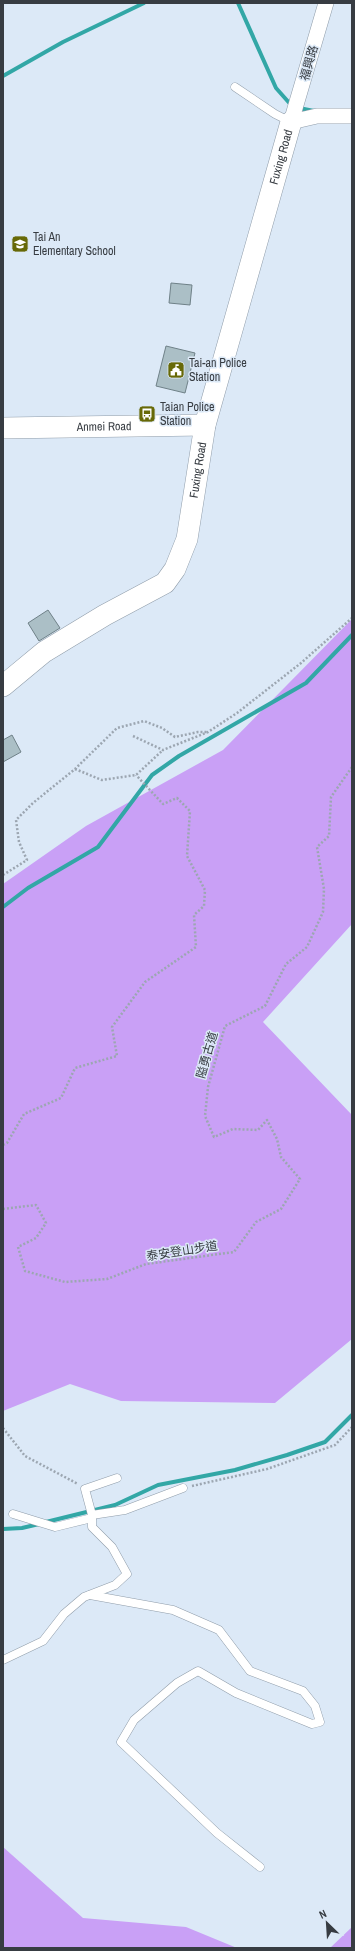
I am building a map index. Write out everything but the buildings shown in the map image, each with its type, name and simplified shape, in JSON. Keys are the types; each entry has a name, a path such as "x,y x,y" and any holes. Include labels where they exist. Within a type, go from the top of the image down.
{"street":[{"name":"福興路","path":"291,122 326,3"},
{"path":"291,122 317,116 352,116"},
{"name":"Fuxing Road","path":"3,686 44,652 106,615 165,583 175,570 187,539 206,425 291,122"},
{"name":"Anmei Road","path":"3,428 206,425"}],"lane":[{"path":"235,88 275,114 291,122"},
{"path":"3,1660 43,1641 64,1614 84,1597 115,1586 127,1574 112,1547 92,1527 92,1516 85,1488 117,1478"},
{"path":"12,1514 55,1527 92,1516 125,1510 184,1488"},
{"path":"90,1595 174,1610 219,1630 250,1671 303,1691 315,1706 320,1722 312,1724 236,1693 198,1671 177,1683 134,1720 121,1742 217,1833 260,1867"}],"path":[{"path":"75,769 102,780 136,775 163,750 208,732 238,713 302,663 352,618"},
{"path":"3,875 27,860 19,842 16,820 33,803 75,769 117,728 144,721 162,728 175,737 198,732 208,732"},
{"path":"133,736 163,750"},
{"name":"隘勇古道","path":"256,1222 281,1209 300,1179 281,1157 277,1139 267,1120 258,1130 233,1129 214,1138 205,1116 208,1087 225,1026 265,1006 286,964 307,947 323,912 324,889 317,847 329,836 331,797 352,767"},
{"path":"3,1145 7,1142 24,1114 61,1098 75,1068 117,1056 112,1027 145,982 196,947 194,915 204,906 205,890 187,856 190,811 177,798 163,804 136,775"},
{"name":"泰安登山步道","path":"3,1209 36,1205 46,1223 36,1238 18,1247 26,1272 65,1282 107,1280 146,1264 234,1252 256,1222"},
{"path":"3,1428 25,1456 85,1488"},
{"path":"184,1488 267,1469 335,1445 352,1428"}],"shaded area":[{"path":"352,619 352,924 263,1022 352,1115 352,1339 275,1403 121,1401 70,1384 3,1411 3,884 86,826 223,750"},
{"path":"3,1847 83,1918 186,1927 237,1948 3,1948"},
{"path":"352,1927 352,1948 330,1948"}],"waterway":[{"path":"3,76 63,42 144,3"},
{"path":"238,3 276,88 292,106"},
{"path":"299,108 314,111"},
{"path":"3,907 28,888 98,847 152,775 179,756 306,683 352,635"},
{"path":"46,1522 115,1505 158,1485 235,1470 325,1442 352,1415"},
{"path":"3,1529 22,1528 39,1524"}],"place":[{"name":"Tai An Elementary School","path":"20,244"},
{"name":"Tai-an Police Station","path":"176,370"},
{"name":"Taian Police Station","path":"147,414"}]}
